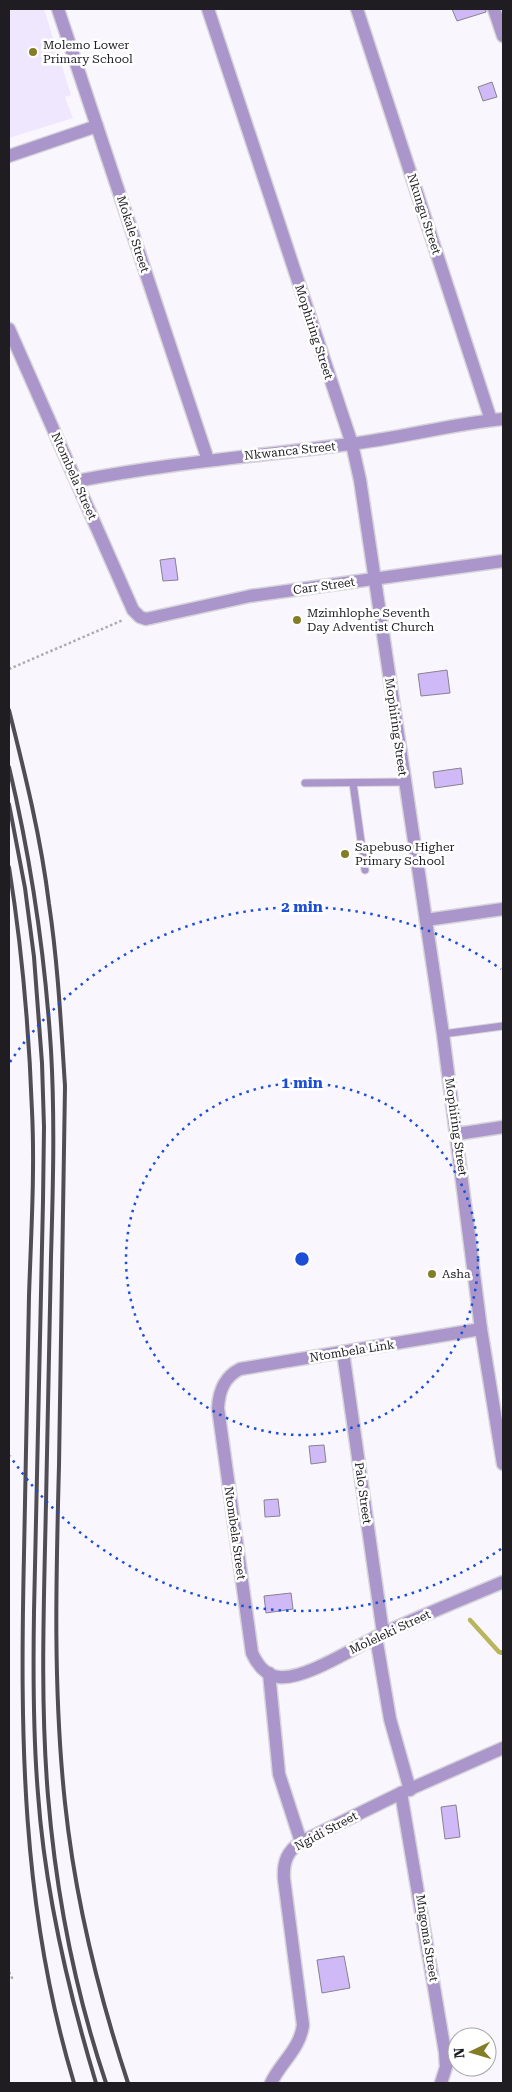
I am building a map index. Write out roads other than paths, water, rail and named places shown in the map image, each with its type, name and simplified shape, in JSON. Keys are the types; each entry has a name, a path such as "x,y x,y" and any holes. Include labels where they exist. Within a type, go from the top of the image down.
{"street":[{"name":"Mokale Street","path":"58,9 208,460"},
{"name":"Mophiring Street","path":"208,9 352,444 360,480 443,1034 482,1329 503,1464"},
{"name":"Nkungu Street","path":"357,9 497,420"},
{"path":"494,9 503,36"},
{"path":"9,156 97,126"},
{"name":"Ntombela Street","path":"9,329 77,481 141,617"},
{"name":"Nkwanca Street","path":"77,481 208,460 352,444 497,420"},
{"name":"Carr Street","path":"141,617 250,596 503,561"},
{"path":"426,920 503,909"},
{"path":"457,1134 503,1127"},
{"name":"Ntombela Link","path":"226,1379 240,1369 482,1329"},
{"name":"Palo Street","path":"343,1352 390,1719 406,1792"},
{"name":"Ntombela Street","path":"226,1379 220,1391 218,1408 252,1653 258,1664 273,1675"},
{"name":"Moleleki Street","path":"273,1675 293,1676 302,1673 380,1635 503,1582"},
{"path":"273,1675 279,1774 301,1842"},
{"name":"Ngidi Street","path":"271,2083 295,2049 302,2035 303,2024 283,1868 288,1854 301,1842 503,1748"},
{"name":"Mngoma Street","path":"406,1792 445,2052 446,2067 441,2083"}],"lane":[{"path":"305,783 404,782"},
{"path":"353,783 365,870"},
{"path":"443,1034 503,1026"}],"waterway":[{"path":"470,1620 499,1652 503,1653"}],"railway":[{"path":"9,710 32,806 46,879 57,972 65,1086 56,1592 61,1761 69,1839 81,1909 107,2014 128,2083"},
{"path":"9,767 24,837 41,943 52,1076 53,1179 43,1650 48,1796 56,1869 68,1941 85,2013 106,2083"},
{"path":"9,804 25,888 34,957 42,1063 44,1127 34,1635 36,1771 41,1831 52,1904 67,1977 96,2083"},
{"path":"9,867 24,989 33,1134 23,1621 24,1755 34,1886 43,1952 56,2017 74,2083"}],"place":[{"name":"Molemo Lower Primary School","path":"33,52"},
{"name":"Mzimhlophe Seventh Day Adventist Church","path":"297,620"},
{"name":"Sapebuso Higher Primary School","path":"345,854"},
{"name":"Asha","path":"432,1274"}]}
